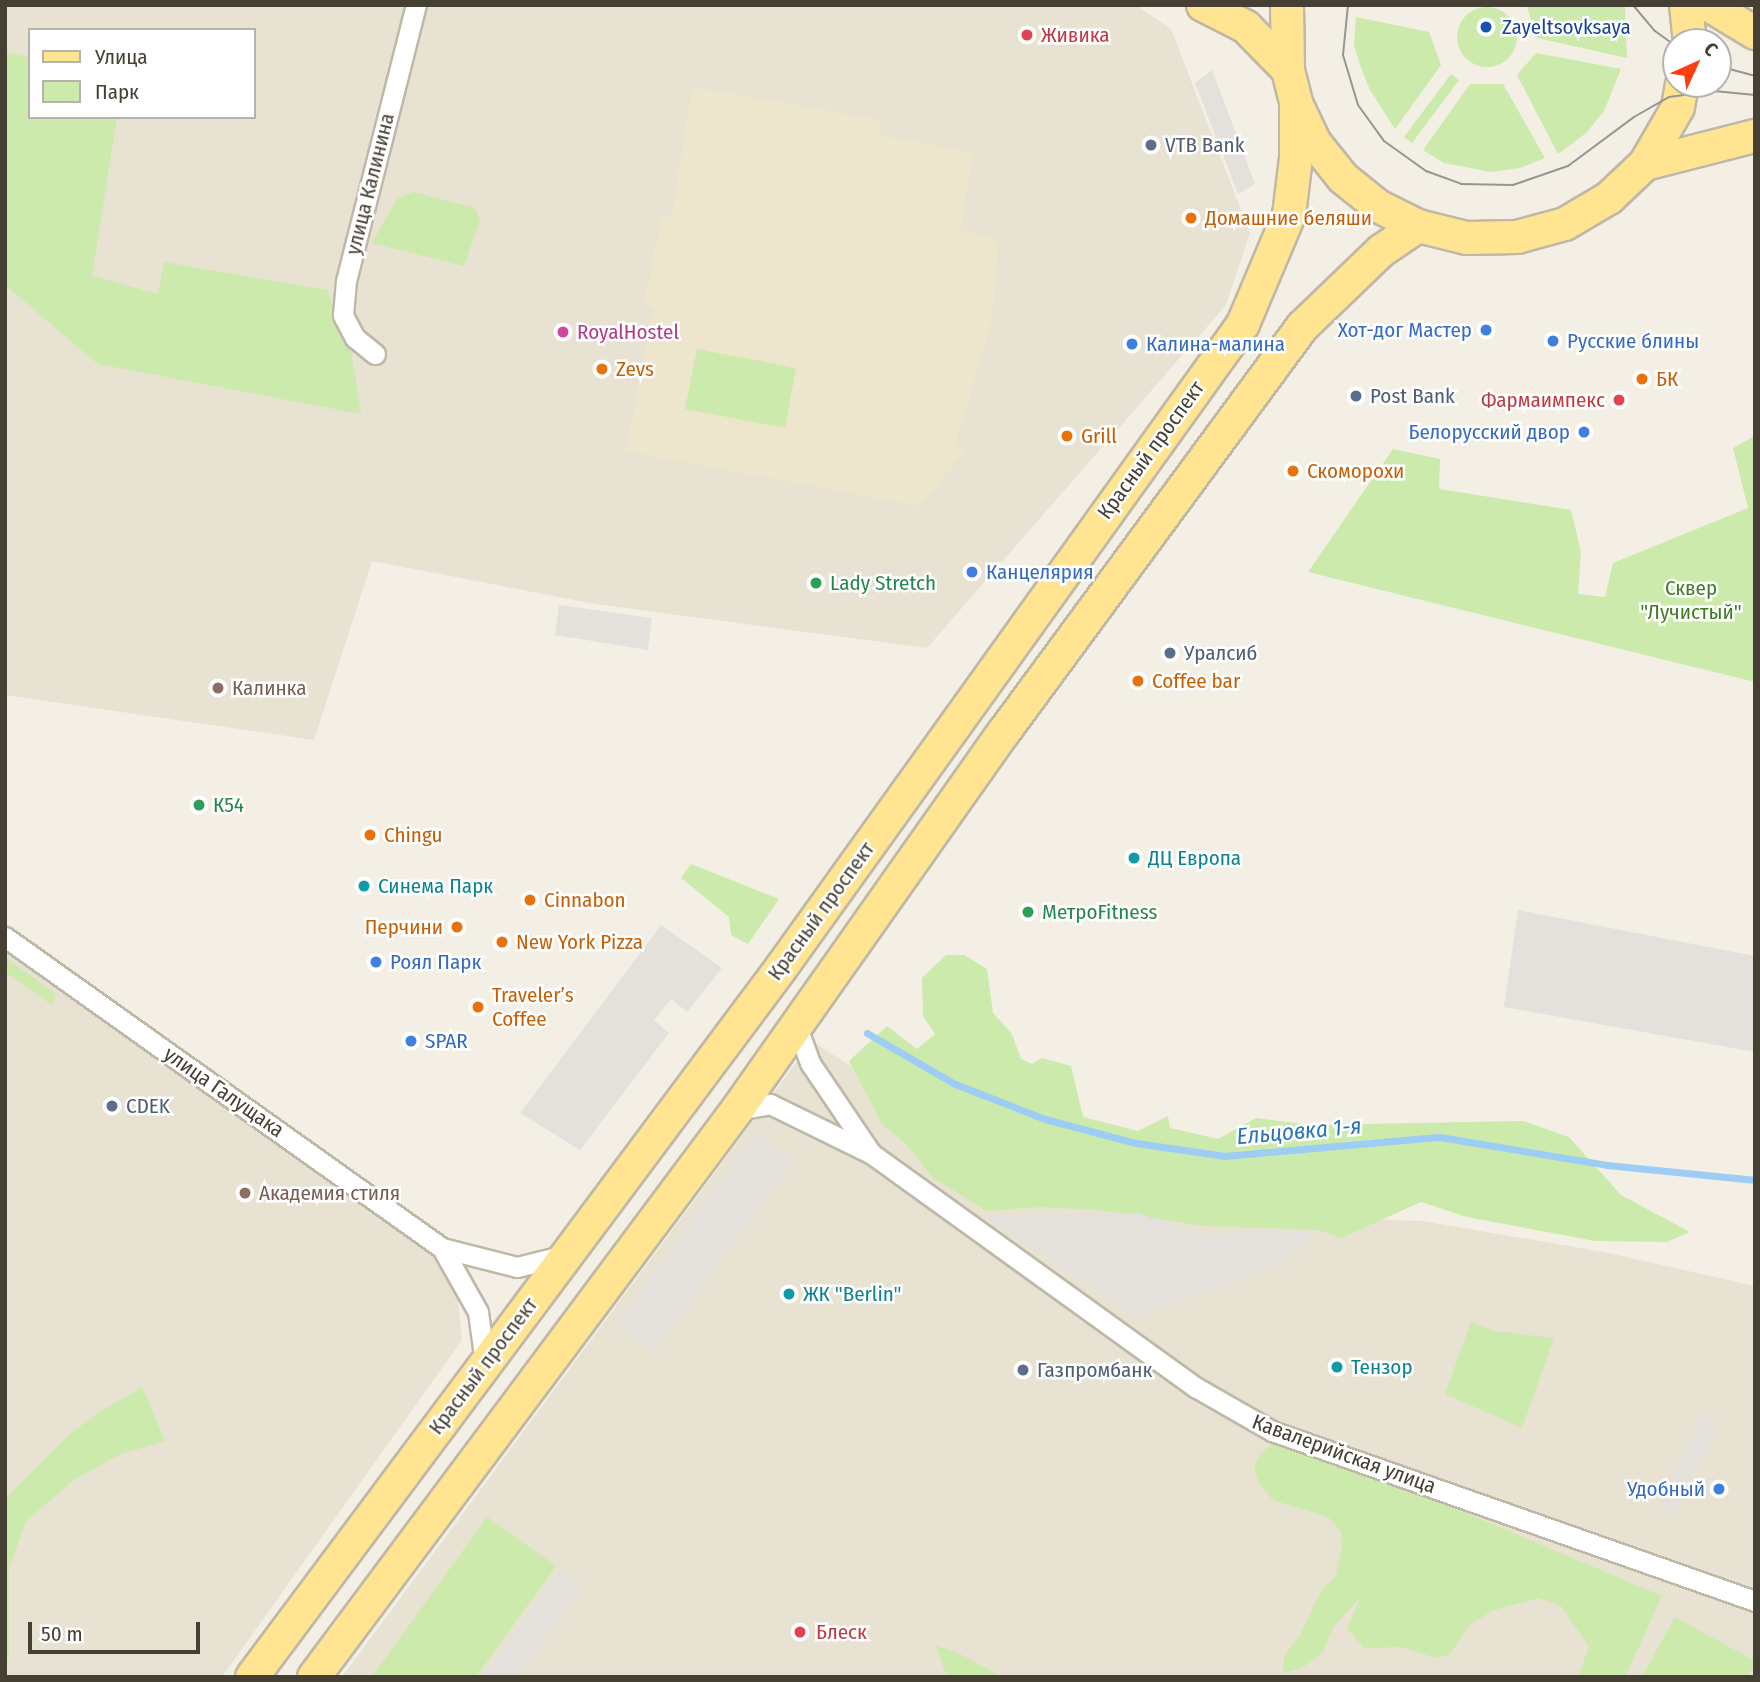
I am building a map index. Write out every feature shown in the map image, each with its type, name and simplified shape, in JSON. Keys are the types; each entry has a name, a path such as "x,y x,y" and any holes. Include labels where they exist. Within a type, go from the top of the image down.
{"main road":[{"path":"1203,5 1246,27 1288,70"},
{"path":"1287,5 1288,70 1296,103 1315,143 1343,178 1378,206 1418,226 1466,238 1517,237 1565,223 1609,198 1645,164 1678,107 1680,98"},
{"path":"1686,5 1688,28"},
{"path":"1709,5 1755,33"},
{"name":"Красный проспект","path":"252,1677 356,1534 781,968 1243,324 1273,261 1289,215 1296,158 1296,103"},
{"path":"1645,164 1755,136"},
{"path":"314,1677 737,1110 1004,732 1302,327 1381,251 1418,226"},
{"path":"356,1534 399,1562"}],"street":[{"name":"улица Калинина","path":"375,354 355,338 343,315 346,281 416,5"},
{"name":"улица Галущака","path":"5,937 442,1248"},
{"path":"797,1027 810,1063 872,1154"},
{"path":"737,1110 770,1104 872,1154"},
{"name":"Кавалерийская улица","path":"872,1154 1243,1417 1272,1431 1755,1601"},
{"path":"442,1248 517,1267 566,1255"},
{"path":"442,1248 478,1312 485,1363"}],"shaded area":[{"path":"5,5 1136,5 1171,29 1250,233 1226,305 927,648 595,604 372,561 314,740 5,695"},
{"path":"1212,70 1255,184 1238,194 1195,83"},
{"path":"692,87 881,120 879,135 974,153 960,229 999,242 992,319 956,443 964,452 919,506 626,451 653,309 644,305 662,215 672,215"},
{"path":"559,605 652,618 648,650 555,635"},
{"path":"1518,910 1755,956 1755,1052 1504,1007"},
{"path":"661,925 722,968 687,1012 671,999 654,1020 669,1033 580,1150 520,1113"},
{"path":"5,946 436,1255 456,1283 462,1340 222,1677 5,1677"},
{"path":"812,1041 982,1152 1197,1214 1422,1221 1604,1252 1755,1286 1755,1677 342,1677"},
{"path":"756,1133 794,1160 653,1353 615,1326"},
{"path":"1138,1213 1200,1236 1263,1230 1314,1232 1280,1265 1138,1317 983,1216"},
{"path":"1702,1414 1718,1422 1674,1517 1659,1510"},
{"path":"559,1569 582,1586 530,1660 517,1677 482,1677"}],"green space":[{"path":"1625,5 1627,58 1537,38 1527,7"},
{"path":"1481,7 1493,7 1512,20 1517,37 1515,49 1504,62 1493,67 1481,67 1462,54 1457,43 1457,31 1470,12"},
{"path":"1356,17 1429,32 1441,65 1395,129 1370,90 1360,65 1354,45"},
{"path":"5,53 28,57 28,119 117,119 92,276 158,294 164,262 327,290 351,350 361,414 98,364 5,285"},
{"path":"1536,53 1621,69 1604,111 1586,133 1558,154 1517,75"},
{"path":"1451,74 1459,80 1412,143 1404,137"},
{"path":"1470,84 1503,84 1545,158 1520,168 1491,172 1444,163 1423,150"},
{"path":"414,192 475,208 480,220 464,266 372,243 397,198"},
{"path":"697,349 796,368 785,428 685,409"},
{"name":"Сквер \"Лучистый\"","path":"1755,436 1755,682 1308,572 1393,449 1440,459 1439,489 1571,510 1581,552 1578,594 1605,597 1613,563 1748,508 1733,448"},
{"path":"691,864 779,899 748,944 731,935 729,917 681,878"},
{"path":"946,955 964,955 987,969 993,1013 1012,1034 1021,1059 1032,1064 1042,1058 1071,1066 1083,1117 1138,1131 1168,1116 1170,1128 1218,1139 1256,1118 1311,1125 1523,1121 1569,1137 1621,1195 1690,1232 1667,1242 1595,1241 1467,1217 1421,1202 1341,1238 1318,1230 1204,1226 1099,1210 1040,1207 986,1211 932,1177 906,1144 882,1124 849,1061 887,1026 917,1049 935,1034 923,1016 922,978"},
{"path":"5,957 56,994 52,1005 5,972"},
{"path":"1471,1322 1495,1331 1554,1338 1522,1428 1445,1394"},
{"path":"142,1387 165,1441 121,1454 75,1479 26,1521 9,1569 9,1658 5,1655 5,1499 69,1435 99,1412"},
{"path":"1274,1441 1335,1467 1395,1483 1662,1596 1625,1677 1578,1677 1589,1647 1561,1606 1538,1598 1491,1611 1470,1625 1449,1655 1436,1658 1401,1647 1364,1648 1347,1628 1361,1597 1333,1627 1323,1652 1302,1668 1283,1673 1285,1655 1300,1635 1322,1589 1336,1576 1342,1548 1341,1531 1328,1517 1273,1500 1259,1484 1254,1468 1258,1457"},
{"path":"487,1517 556,1566 476,1677 372,1677"},
{"path":"1675,1617 1755,1661 1748,1677 1642,1677"},
{"path":"936,1645 962,1655 1002,1677 952,1677 945,1672"}],"waterway":[{"name":"Ельцовка 1-я","path":"867,1033 955,1084 1045,1119 1136,1143 1225,1156 1440,1137 1607,1165 1755,1180"}],"tram line":[{"path":"1348,5 1343,55 1358,105 1384,141 1426,171 1461,184 1513,185 1568,166 1634,117 1669,97 1714,91 1755,95"},
{"path":"1633,5 1662,36"},
{"path":"1732,70 1755,76"}],"place":[{"name":"Zayeltsovksaya","path":"1486,27"},
{"name":"Живика","path":"1027,35"},
{"name":"VTB Bank","path":"1151,145"},
{"name":"Домашние беляши","path":"1191,218"},
{"name":"Хот-дог Мастер","path":"1486,330"},
{"name":"RoyalHostel","path":"563,332"},
{"name":"Русские блины","path":"1553,341"},
{"name":"Калина-малина","path":"1132,344"},
{"name":"Zevs","path":"602,369"},
{"name":"БК","path":"1642,379"},
{"name":"Post Bank","path":"1356,396"},
{"name":"Фармаимпекс","path":"1619,400"},
{"name":"Белорусский двор","path":"1584,432"},
{"name":"Grill","path":"1067,436"},
{"name":"Скоморохи","path":"1293,471"},
{"name":"Канцелярия","path":"972,572"},
{"name":"Lady Stretch","path":"816,583"},
{"name":"Уралсиб","path":"1170,653"},
{"name":"Coffee bar","path":"1138,681"},
{"name":"Калинка","path":"218,688"},
{"name":"К54","path":"199,805"},
{"name":"Chingu","path":"370,835"},
{"name":"ДЦ Европа","path":"1134,858"},
{"name":"Синема Парк","path":"364,886"},
{"name":"Cinnabon","path":"530,900"},
{"name":"МетроFitness","path":"1028,912"},
{"name":"Перчини","path":"457,927"},
{"name":"New York Pizza","path":"502,942"},
{"name":"Роял Парк","path":"376,962"},
{"name":"Traveler’s Coffee","path":"478,1007"},
{"name":"SPAR","path":"411,1041"},
{"name":"CDEK","path":"112,1106"},
{"name":"Академия стиля","path":"245,1193"},
{"name":"ЖК \"Berlin\"","path":"789,1294"},
{"name":"Тензор","path":"1337,1367"},
{"name":"Газпромбанк","path":"1023,1370"},
{"name":"Удобный","path":"1719,1489"},
{"name":"Блеск","path":"800,1632"}]}
